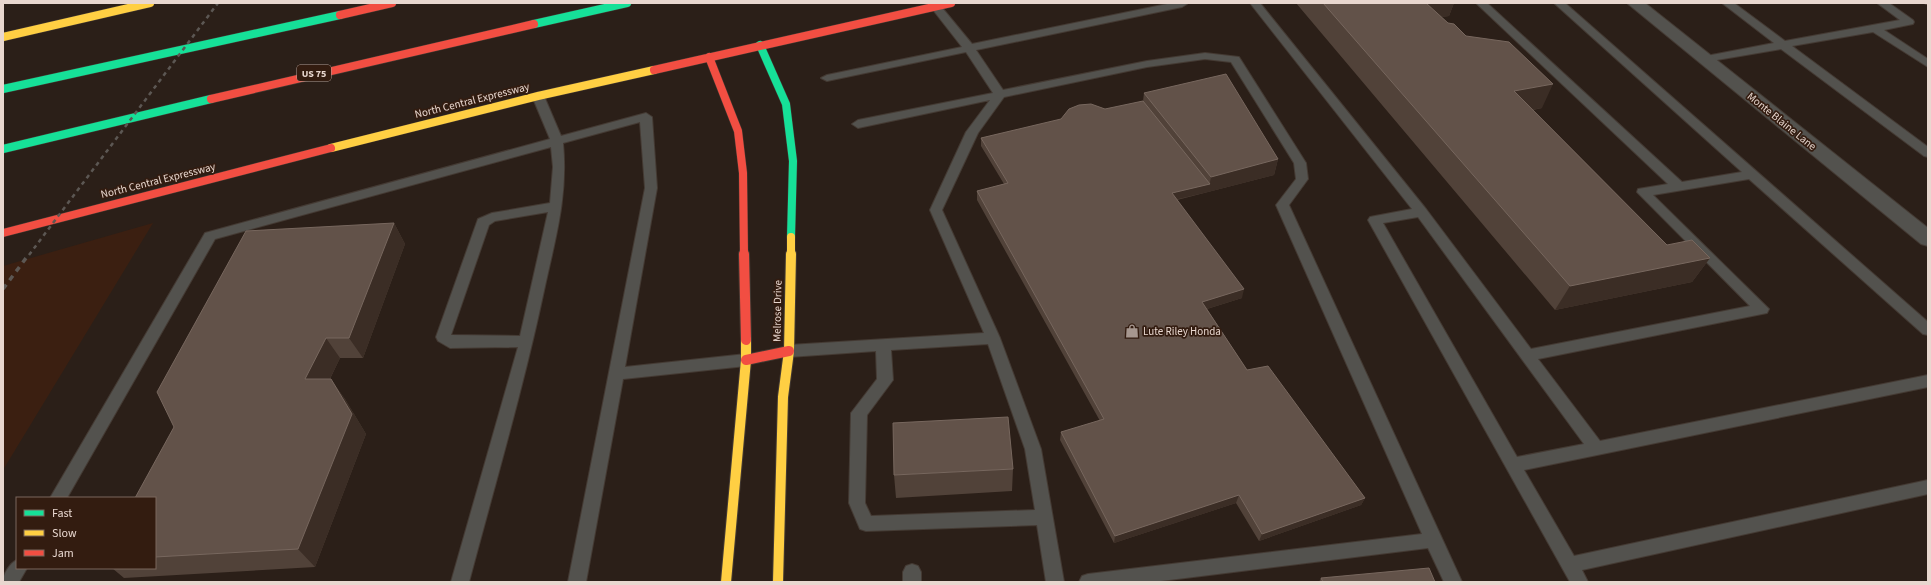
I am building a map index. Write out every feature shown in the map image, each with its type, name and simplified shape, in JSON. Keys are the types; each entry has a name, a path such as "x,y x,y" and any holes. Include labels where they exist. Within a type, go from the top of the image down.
{"main road":[{"path":"3,37 150,3"},
{"path":"3,89 392,3"},
{"name":"US 75","path":"3,149 326,70 627,3"},
{"name":"North Central Expressway","path":"3,233 134,198 538,96 951,3"},
{"name":"Melrose Drive","path":"760,45 786,104 793,161 789,351 783,397 778,582"},
{"path":"709,57 738,131 743,173 746,360 726,582"},
{"path":"746,360 789,351"}],"street":[{"name":"Monte Blaine Lane","path":"1635,3 1928,239"}],"lane":[{"path":"1255,3 1421,212 1596,448"},
{"path":"1481,3 1678,187"},
{"path":"1559,3 1928,330"},
{"path":"1727,3 1928,152"},
{"path":"1706,59 1909,22 1882,3"},
{"path":"827,78 1182,4"},
{"path":"936,6 969,48 1000,95"},
{"path":"1874,28 1928,64"},
{"path":"858,124 1147,64 1205,56 1235,60 1300,163 1302,179 1282,205 1453,582"},
{"path":"1000,95 972,132 936,210 993,338 1034,449 1055,582"},
{"path":"460,582 526,341 556,206 559,167 557,141 538,96"},
{"path":"59,497 210,236 646,117 651,188 577,582"},
{"path":"1527,355 1762,310 1643,192 1752,174"},
{"path":"526,341 450,342 443,337 483,222 492,217 556,206"},
{"path":"1421,212 1375,220 1579,582"},
{"path":"789,351 993,338"},
{"path":"883,345 884,380 858,413 857,503 866,524 1045,517"},
{"path":"616,374 746,360"},
{"path":"1513,465 1928,381"},
{"path":"1569,565 1928,487"},
{"path":"1088,582 1433,540"},
{"path":"10,582 17,569"}],"shaded area":[{"path":"153,223 3,470 3,266"}],"building":[{"path":"1323,3 1426,3 1448,23 1454,24 1466,36 1509,42 1553,84 1514,91 1667,245 1692,240 1710,258 1570,286"},
{"path":"1226,74 1278,159 1211,177 1144,93"},
{"name":"Lute Riley Honda","path":"1143,101 1210,184 1172,193 1244,289 1202,302 1247,370 1268,366 1365,498 1262,534 1239,495 1115,536 1061,432 1104,419 977,191 1008,183 981,138 1061,119 1069,109 1079,105 1091,104 1105,109"},
{"path":"394,223 349,338 326,338 305,379 331,379 352,414 298,549 156,557 156,497 136,497 174,427 157,392 246,231"},
{"path":"1008,417 1013,469 894,475 893,423"},
{"path":"1429,568 1435,582 1323,582 1321,578"}],"railway":[{"path":"29,255 218,3"},
{"path":"3,289 29,254"}],"traffic: fast":[{"path":"534,24 627,3"},
{"path":"3,89 340,15"},
{"path":"760,45 786,104 793,161 791,237"},
{"path":"3,149 211,99"}],"traffic: slow":[{"path":"3,37 150,3"},
{"path":"331,148 538,96 654,70"},
{"path":"778,582 783,397 789,351 791,237"},
{"path":"726,582 746,360 746,340"}],"traffic: jam":[{"path":"340,15 392,3"},
{"path":"654,70 951,3"},
{"path":"211,99 534,24"},
{"path":"709,57 738,131 743,173 746,340"},
{"path":"3,233 331,148"},
{"path":"746,360 789,351"}],"place":[{"name":"Lute Riley Honda","path":"1132,331"}]}
